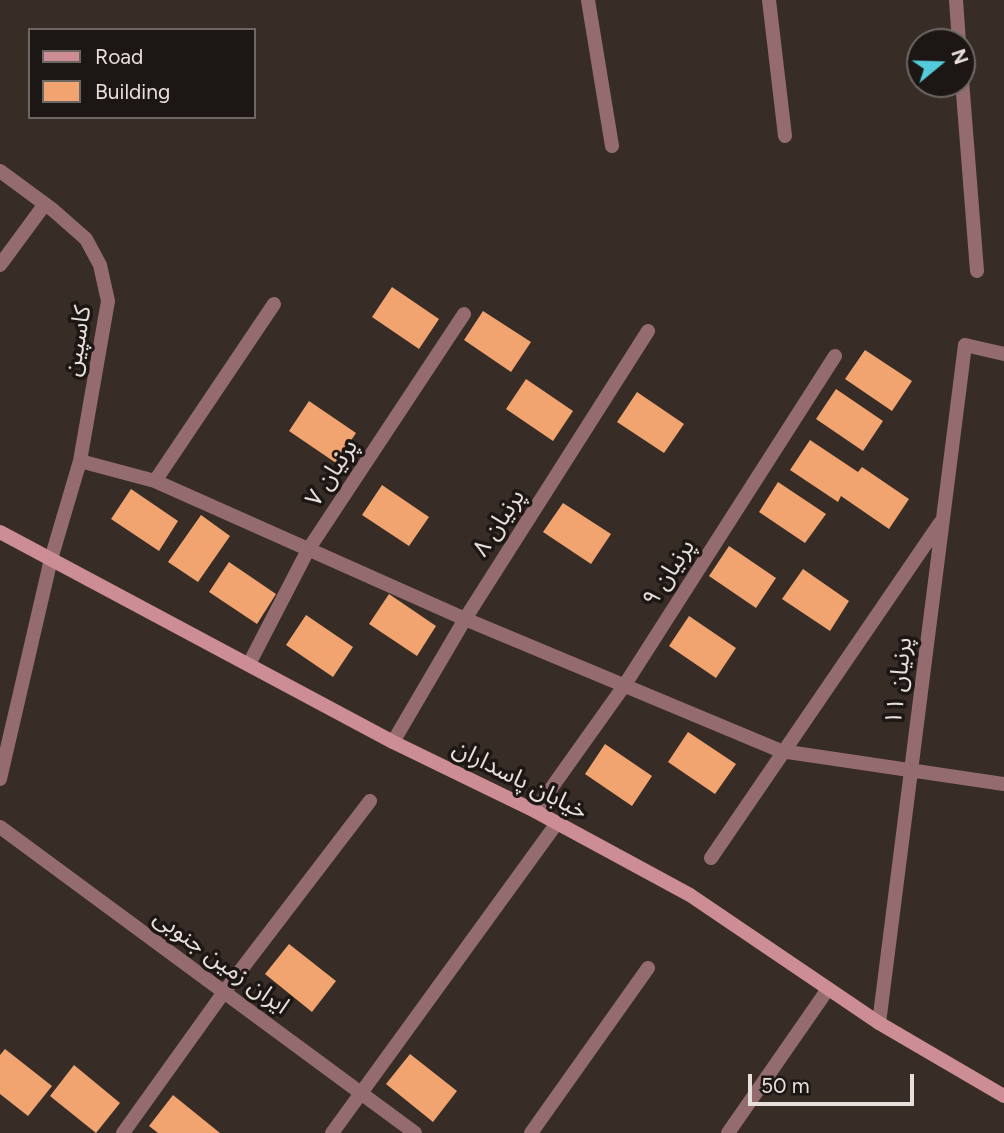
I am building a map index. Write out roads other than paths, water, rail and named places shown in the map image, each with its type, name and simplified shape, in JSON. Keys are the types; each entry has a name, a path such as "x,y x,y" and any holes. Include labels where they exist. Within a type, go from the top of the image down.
{"street":[{"path":"588,0 612,146"},
{"path":"769,0 785,136"},
{"path":"956,0 958,28"},
{"path":"963,98 977,271"},
{"name":"کاسپین","path":"0,171 86,239 100,265 108,300 80,461 51,559 0,779"},
{"path":"0,265 45,204"},
{"path":"155,481 274,304"},
{"name":"پرنیان ۷","path":"249,664 308,550 464,314"},
{"name":"پرنیان ۸","path":"393,742 465,619 648,331"},
{"name":"پرنیان ۱۱","path":"879,1023 965,345 1004,354"},
{"name":"پرنیان ۹","path":"535,811 624,686 835,356"},
{"path":"80,461 155,481 465,619 781,751 1004,784"},
{"path":"710,858 943,519"},
{"name":"خیابان پاسداران","path":"0,532 393,742 535,811 690,895 879,1023 1004,1096"},
{"path":"123,1133 223,992 370,801"},
{"path":"332,1133 557,823"},
{"name":"ایران زمین جنوبی","path":"0,827 415,1133"},
{"path":"531,1133 648,968"},
{"path":"728,1133 828,989"}]}
